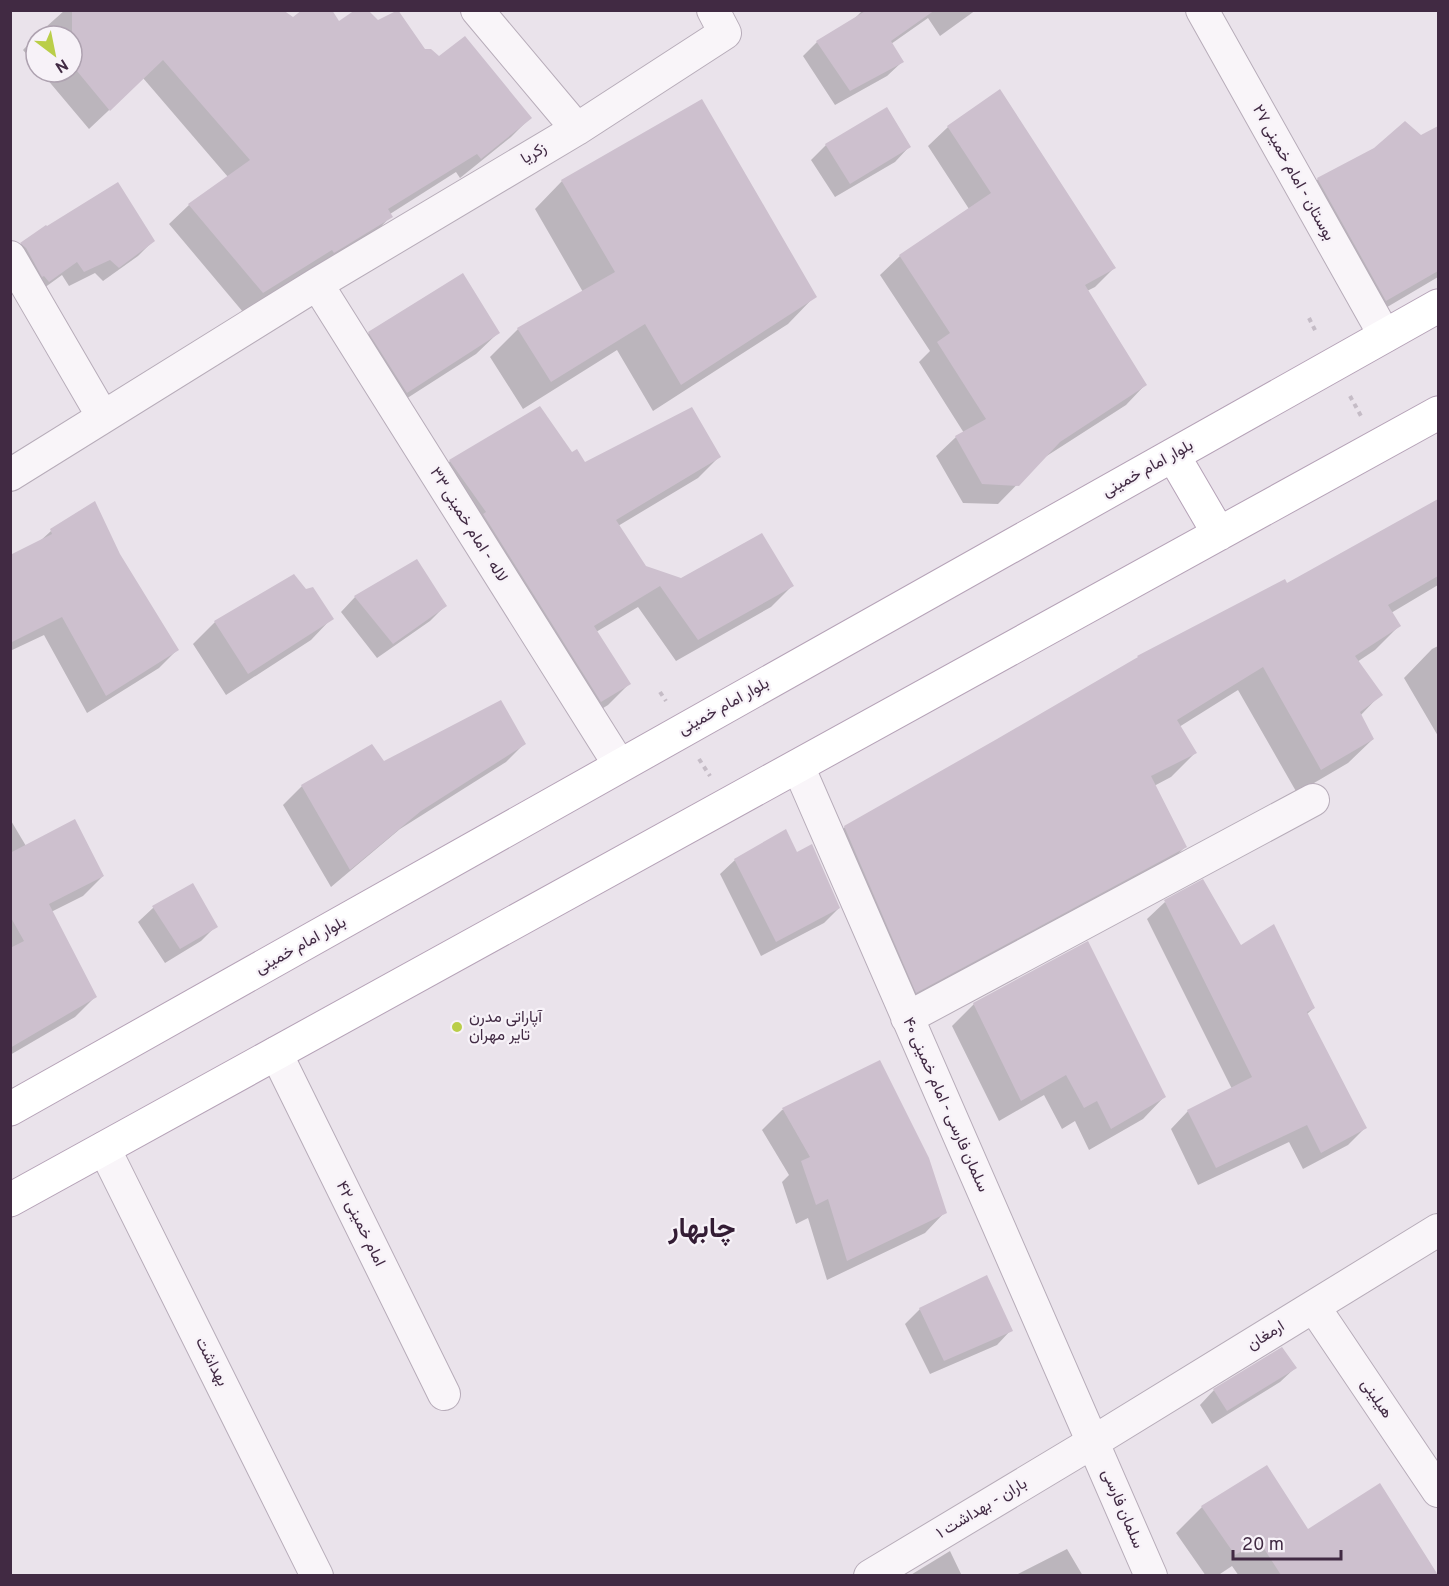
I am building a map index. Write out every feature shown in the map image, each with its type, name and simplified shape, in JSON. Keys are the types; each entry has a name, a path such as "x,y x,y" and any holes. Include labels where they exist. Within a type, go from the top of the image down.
{"main road":[{"name":"بلوار امام خمینی","path":"13,1104 1438,306"},
{"path":"10,1200 1438,413"},
{"path":"1173,455 1219,534"}],"street":[{"path":"477,10 577,129"},
{"name":"زکریا","path":"10,475 317,284 577,129 725,33 713,10"},
{"name":"بوستان - امام خمینی ۲۷","path":"1202,10 1385,336"},
{"path":"10,257 103,417"},
{"name":"لاله - امام خمینی ۳۳","path":"317,284 620,766"},
{"name":"سلمان فارسی - امام خمینی ۴۰","path":"798,766 1093,1442"},
{"path":"907,1018 1313,800"},
{"name":"امام خمینی ۴۲","path":"276,1053 444,1394"},
{"name":"بهداشت","path":"104,1148 317,1575"},
{"name":"ارمغان","path":"1093,1442 1438,1230"},
{"name":"هیلینی","path":"1314,1306 1438,1491"},
{"name":"باران - بهداشت ۱","path":"870,1575 1093,1442"},
{"name":"سلمان فارسی","path":"1093,1442 1151,1575"}],"building":[{"path":"72,10 283,10 293,17 302,10 332,10 339,21 355,10 368,10 378,20 398,10 425,49 431,49 439,56 465,36 532,118 481,159 477,154 388,209 393,217 334,253 332,250 263,293 188,204 250,160 163,60 110,111 84,80 84,24 72,24"},
{"path":"867,10 935,10 891,41 904,62 850,91 816,41"},
{"path":"1000,89 1116,268 1085,285 1147,385 1060,442 1019,486 982,484 955,436 986,419 937,342 950,333 899,255 991,193 947,126"},
{"path":"702,99 817,297 681,385 645,324 551,382 517,328 615,272 561,180"},
{"path":"887,107 911,147 850,184 825,144"},
{"path":"1405,121 1421,135 1438,126 1438,271 1386,301 1317,178 1374,148"},
{"path":"118,182 155,241 119,268 110,260 84,272 77,262 49,282 44,276 42,277 26,248 20,243"},
{"path":"463,273 500,333 407,393 368,332"},
{"path":"540,406 572,452 577,449 585,462 692,407 721,457 616,520 646,566 681,578 762,533 794,586 698,640 660,586 594,626 631,684 601,702 483,514 486,512 449,460"},
{"path":"1438,499 1438,576 1388,605 1401,626 1355,656 1383,695 1360,712 1374,739 1321,770 1263,667 1177,720 1197,753 1151,776 1187,847 916,993 844,826 1137,656 1285,579 1287,583"},
{"path":"95,501 120,554 179,650 106,696 62,617 10,643 10,555 52,534 50,529"},
{"path":"417,559 447,606 393,644 354,596"},
{"path":"294,574 306,589 313,587 334,619 248,674 214,621"},
{"path":"501,700 526,744 421,811 350,870 301,785 372,744 384,761"},
{"path":"75,819 104,876 49,904 97,997 10,1048 10,948 24,941 10,916 10,853"},
{"path":"786,829 797,852 812,844 840,908 776,942 734,859"},
{"path":"1203,879 1241,945 1274,924 1315,1008 1307,1012 1367,1128 1321,1153 1307,1125 1216,1168 1187,1110 1252,1077 1164,900"},
{"path":"193,883 218,927 180,949 152,906"},
{"path":"1088,941 1166,1097 1111,1129 1097,1101 1084,1108 1066,1075 1021,1101 973,1003"},
{"path":"880,1060 929,1158 947,1213 847,1261 828,1199 816,1205 801,1161 810,1157 782,1108"},
{"path":"987,1275 1013,1331 944,1361 919,1308"},
{"path":"1282,1347 1297,1368 1227,1411 1213,1389"},
{"path":"1267,1465 1308,1529 1380,1483 1438,1575 1281,1575 1259,1541 1235,1555 1201,1506"}],"place":[{"name":"آپاراتی مدرن تایر مهران","path":"457,1027"}],"district":[{"name":"چابهار","path":"702,1230"}]}
